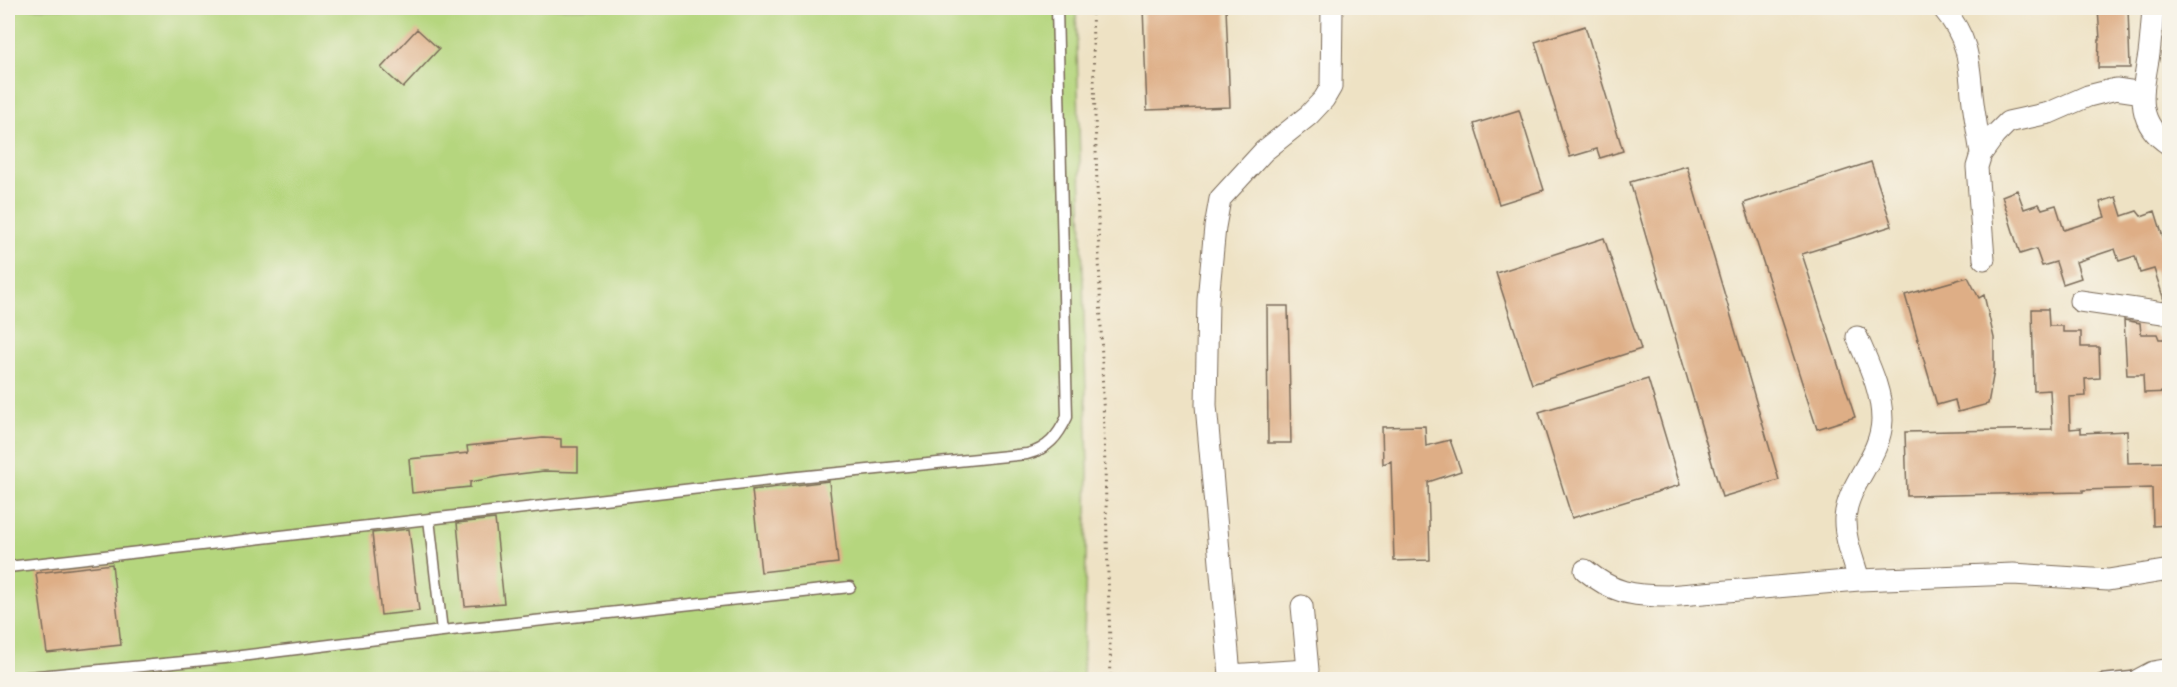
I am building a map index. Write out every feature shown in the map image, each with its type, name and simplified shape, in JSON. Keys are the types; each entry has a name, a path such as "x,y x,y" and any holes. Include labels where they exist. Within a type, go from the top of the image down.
{"street":[{"path":"1302,606 1308,670 1230,675 1206,405 1208,300 1220,199 1264,151 1309,115 1324,99 1331,87 1332,8"},
{"path":"1942,8 1955,23 1972,72 1972,93 1981,154"},
{"path":"2153,8 2143,110 2150,128 2169,145"},
{"path":"1984,259 1977,167 1981,154 1995,135 2008,122 2049,113 2088,96 2116,89 2143,93"},
{"path":"2080,301 2169,312"},
{"path":"1857,337 1878,391 1882,421 1876,447 1850,498 1846,511 1846,531 1859,580"},
{"path":"1585,570 1601,584 1636,596 1668,596 1859,580 2013,574 2108,580 2169,570"},
{"path":"2140,678 2169,669"}],"lane":[{"path":"8,567 788,478 1027,454 1046,447 1060,432 1067,417 1058,8"},
{"path":"429,519 442,631"},
{"path":"8,679 225,658 442,631 850,587"},
{"path":"2101,680 2140,678"}],"path":[{"path":"1092,8 1111,680"}],"green space":[{"path":"8,8 1076,8 1088,472 1083,679 8,679"}],"building":[{"path":"1143,8 1226,8 1230,107 1147,110"},
{"path":"2098,8 2128,8 2130,68 2098,68 2100,40"},
{"path":"1585,26 1623,151 1600,158 1597,149 1570,157 1535,42"},
{"path":"417,29 439,49 403,88 381,68"},
{"path":"1519,110 1544,190 1499,204 1474,124"},
{"path":"1871,162 1892,226 1802,254 1855,417 1817,429 1744,203"},
{"path":"1687,166 1779,480 1722,497 1630,182"},
{"path":"2017,190 2024,209 2039,204 2042,209 2056,205 2064,230 2105,217 2100,202 2116,197 2122,216 2137,211 2141,216 2155,211 2163,237 2169,235 2169,299 2164,300 2154,269 2140,273 2135,256 2119,261 2115,249 2076,262 2081,278 2063,284 2056,262 2042,266 2036,249 2020,254 2002,196"},
{"path":"1604,238 1641,349 1532,384 1496,273"},
{"path":"1968,277 1979,298 1984,295 1994,338 1994,371 1988,404 1958,412 1955,400 1937,405 1905,295"},
{"path":"1267,306 1288,306 1291,443 1268,443"},
{"path":"2032,309 2048,309 2049,326 2063,326 2063,332 2081,332 2081,347 2099,347 2100,378 2085,379 2086,396 2069,397 2070,429 2081,428 2081,433 2127,431 2128,463 2169,462 2169,525 2153,526 2152,488 1907,496 1905,432 2052,429 2050,390 2034,391"},
{"path":"2124,320 2140,323 2141,334 2157,334 2159,339 2169,339 2169,392 2144,393 2143,375 2127,375"},
{"path":"1648,379 1680,485 1572,518 1539,412"},
{"path":"1425,426 1426,446 1450,440 1461,471 1428,482 1430,560 1394,561 1391,461 1383,464 1382,427"},
{"path":"543,438 561,439 561,447 578,447 578,472 544,471 502,476 470,482 470,487 412,493 409,459 468,453 467,446"},
{"path":"829,481 838,563 761,572 752,490"},
{"path":"495,519 504,603 465,606 457,523"},
{"path":"409,529 419,611 381,615 372,533"},
{"path":"112,564 121,645 47,653 36,573"}]}
